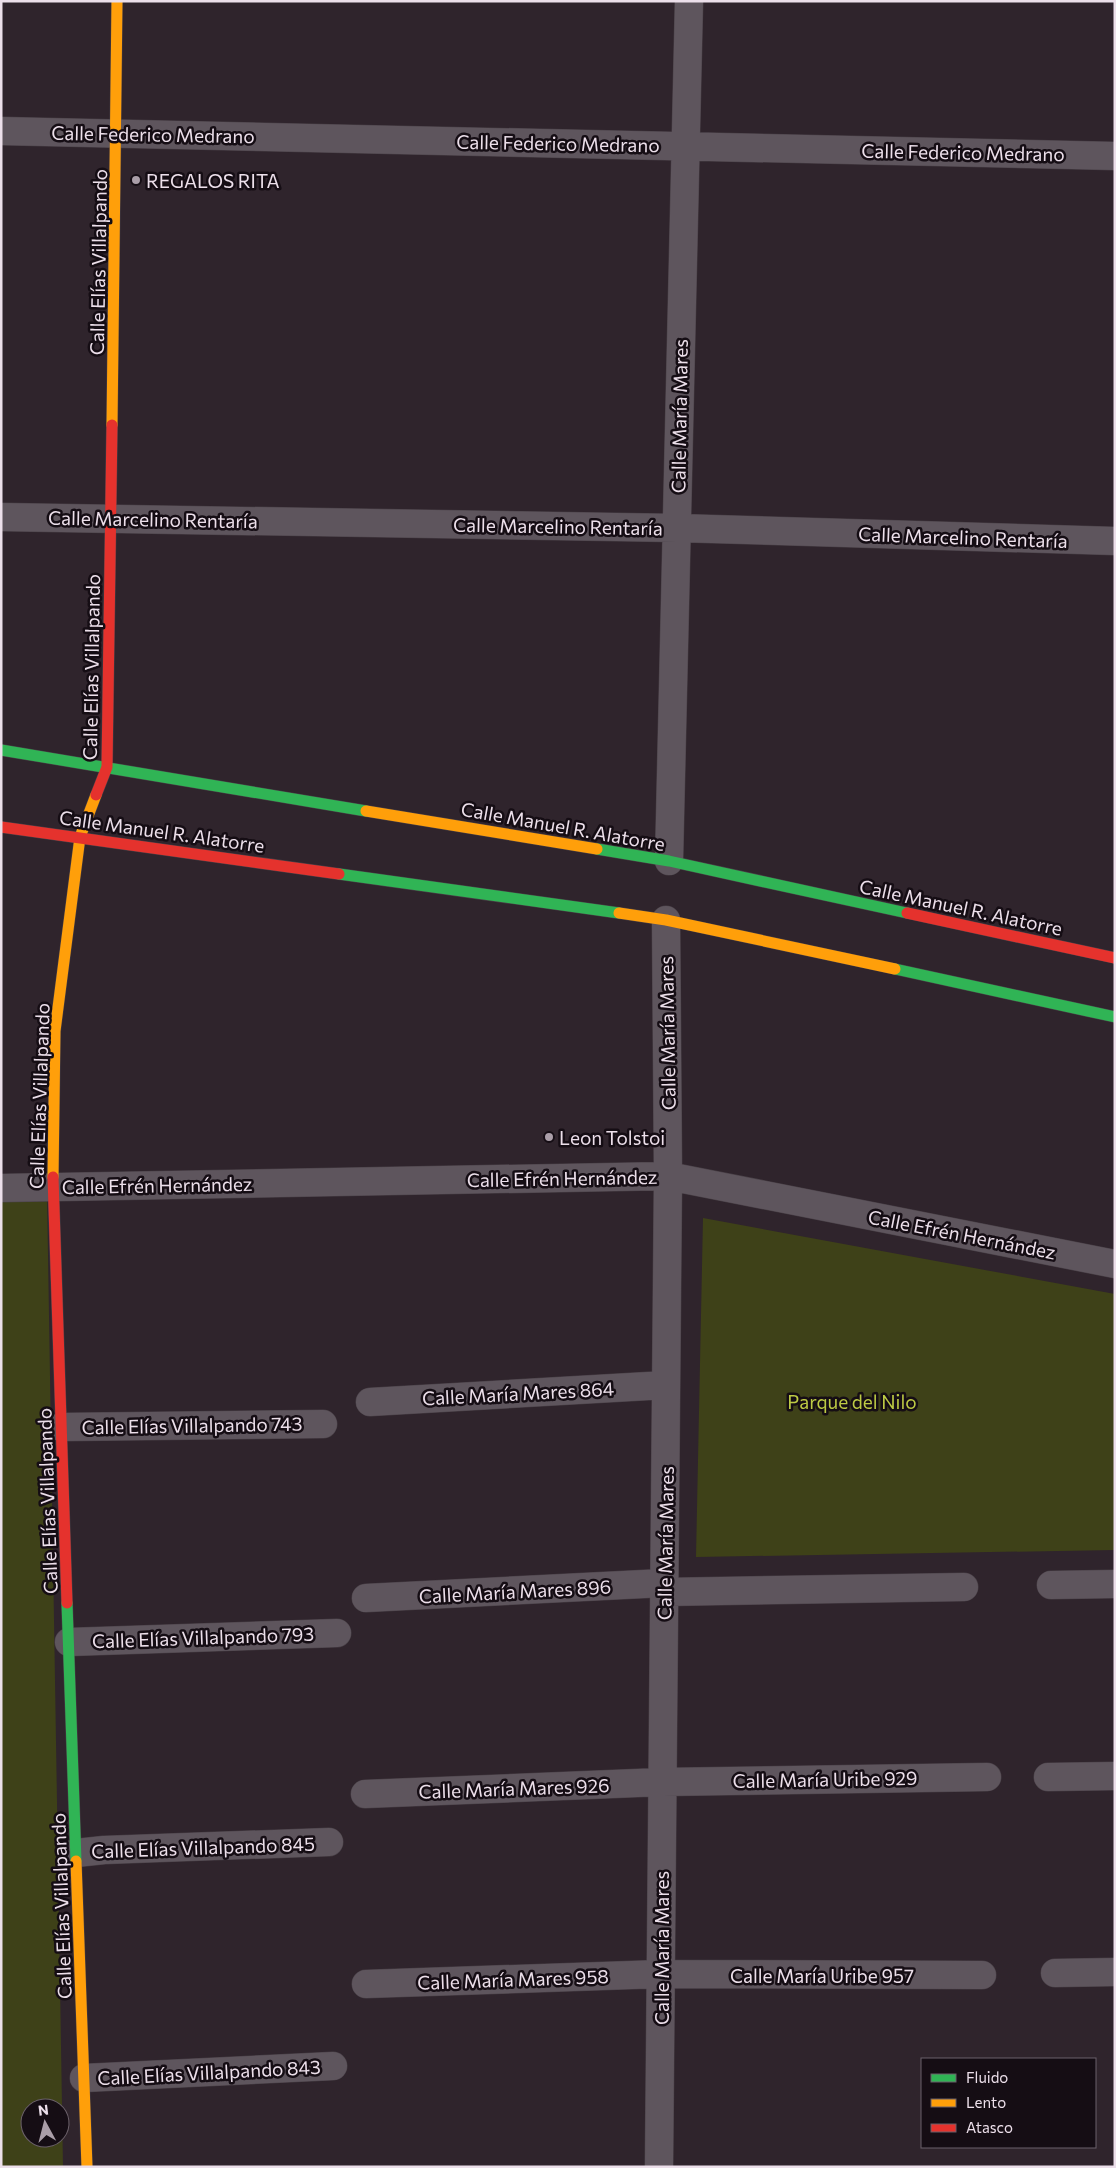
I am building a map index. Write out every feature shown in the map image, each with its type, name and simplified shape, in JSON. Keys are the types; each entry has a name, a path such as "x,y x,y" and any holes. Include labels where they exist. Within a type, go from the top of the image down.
{"street":[{"name":"Calle Elías Villalpando","path":"87,2167 53,1186 55,1031 80,837 107,767 112,519 117,1"},
{"name":"Calle María Mares","path":"669,862 689,1"},
{"name":"Calle Federico Medrano","path":"1,131 1115,156"},
{"name":"Calle Marcelino Rentaría","path":"1,517 677,528 1115,541"},
{"name":"Calle Manuel R. Alatorre","path":"1,750 669,862 1115,958"},
{"name":"Calle Manuel R. Alatorre","path":"1,826 666,920 1115,1017"},
{"name":"Calle María Mares","path":"659,2167 668,1176 666,920"},
{"name":"Calle Efrén Hernández","path":"1,1188 668,1176 1115,1264"},
{"name":"Calle María Mares 864","path":"370,1402 666,1385"},
{"name":"Calle Elías Villalpando 743","path":"61,1427 323,1424"},
{"path":"1050,1585 1115,1584"},
{"name":"Calle María Mares 896","path":"366,1598 664,1587 964,1587"},
{"name":"Calle Elías Villalpando 793","path":"69,1642 337,1633"},
{"path":"1048,1777 1115,1776"},
{"name":"Calle María Uribe 929","path":"662,1782 987,1777"},
{"name":"Calle María Mares 926","path":"365,1794 662,1782"},
{"name":"Calle Elías Villalpando 845","path":"76,1853 104,1850 329,1842"},
{"path":"1055,1973 1115,1972"},
{"name":"Calle María Uribe 957","path":"661,1974 982,1975"},
{"name":"Calle María Mares 958","path":"366,1984 661,1974"},
{"name":"Calle Elías Villalpando 843","path":"84,2078 333,2066"}],"green space":[{"path":"47,1194 62,2098 20,2098 20,2148 63,2148 63,2167 1,2167 1,1195"},
{"name":"Parque del Nilo","path":"703,1218 1115,1294 1115,1550 696,1557"}],"traffic: fast":[{"path":"1,750 366,811"},
{"path":"597,849 669,861 907,913"},
{"path":"339,874 619,913"},
{"path":"895,969 1115,1017"},
{"path":"67,1603 76,1861"}],"traffic: slow":[{"path":"112,425 117,1"},
{"path":"53,1177 55,1031 80,837 96,795"},
{"path":"366,811 597,849"},
{"path":"619,913 666,920 895,969"},
{"path":"76,1861 87,2167"}],"traffic: jam":[{"path":"96,795 107,767 112,425"},
{"path":"1,827 339,874"},
{"path":"907,913 1115,958"},
{"path":"53,1177 67,1603"}],"place":[{"name":"REGALOS RITA","path":"136,180"},
{"name":"Leon Tolstoi","path":"549,1137"}]}
